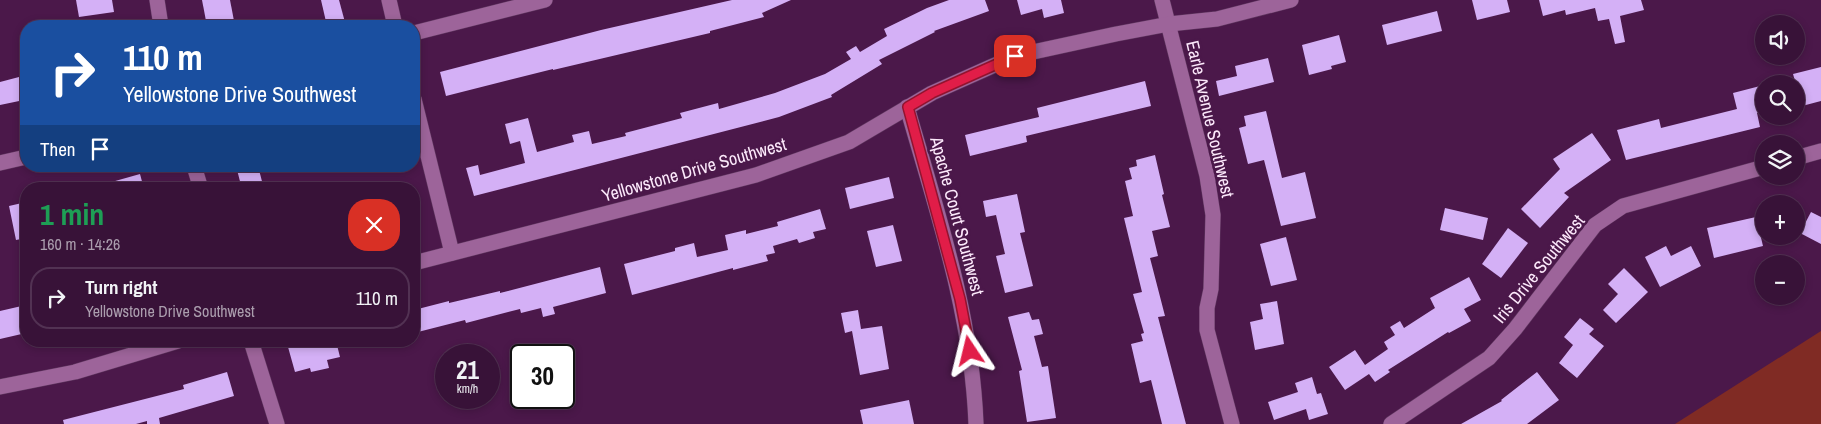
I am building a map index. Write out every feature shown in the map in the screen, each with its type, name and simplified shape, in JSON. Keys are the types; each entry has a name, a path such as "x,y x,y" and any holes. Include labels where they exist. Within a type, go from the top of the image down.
{"street":[{"path":"157,0 160,20"},
{"path":"389,0 394,20"},
{"path":"420,31 545,0"},
{"name":"Earle Avenue Southwest","path":"1162,0 1208,186 1213,215 1211,289 1207,308 1207,330 1232,424"},
{"name":"Yellowstone Drive Southwest","path":"420,261 756,176 849,142 932,93 1015,56 1169,24 1217,19 1291,0"},
{"name":"Apache Court Southwest","path":"908,107 962,307 971,360 976,424"},
{"path":"420,124 452,253"},
{"path":"1805,155 1821,151"},
{"path":"0,163 20,158"},
{"name":"Iris Drive Southwest","path":"1391,424 1489,358 1515,329 1595,225 1623,206 1755,169"},
{"path":"0,387 83,370 158,347"},
{"path":"253,347 277,424"}],"shaded area":[{"path":"1821,331 1821,424 1675,424"}],"building":[{"path":"76,0 112,0 114,12 79,17"},
{"path":"202,0 230,0 234,20 206,20"},
{"path":"321,0 339,0 344,20 326,20"},
{"path":"732,0 791,0 762,13 764,17 710,31 710,33 446,96 440,72 601,30"},
{"path":"949,0 985,0 989,11 934,31 879,60 882,64 831,95 832,97 779,117 474,196 466,168 478,165 480,175 525,163 520,141 510,144 505,124 528,118 537,152 574,142 572,135 589,131 592,144 626,136 625,133 682,118 680,113 718,103 719,109 775,93 825,74 851,59 846,52 856,46 860,52 887,36 884,29 927,8"},
{"path":"1017,0 1061,0 1064,13 1044,18 1042,9 1021,15"},
{"path":"1472,0 1507,0 1510,12 1477,20"},
{"path":"1539,0 1641,0 1644,10 1620,16 1625,42 1615,44 1609,19 1598,21 1595,8 1566,15 1565,10 1543,16"},
{"path":"1437,11 1442,31 1387,45 1382,25"},
{"path":"1339,35 1346,62 1331,66 1332,69 1309,75 1302,45"},
{"path":"1268,58 1274,82 1219,96 1216,81 1237,76 1235,66"},
{"path":"1821,67 1821,101 1805,105 1805,75 1793,74"},
{"path":"19,77 20,101 0,105 0,82"},
{"path":"1145,81 1151,106 1026,136 1027,142 970,156 965,135 1039,117 1037,108"},
{"path":"1755,87 1755,125 1760,125 1760,127 1626,160 1617,130 1659,119 1661,128 1737,109 1733,93"},
{"path":"1266,111 1282,178 1305,172 1316,218 1281,226 1264,160 1248,164 1239,128 1246,126 1244,116"},
{"path":"1592,133 1611,160 1564,193 1569,197 1540,228 1521,209 1560,169 1553,159"},
{"path":"1155,155 1170,227 1152,231 1158,256 1150,258 1165,316 1158,317 1186,424 1162,424 1151,380 1140,383 1131,344 1143,341 1141,334 1144,333 1133,294 1142,292 1124,218 1133,216 1125,181 1132,179 1129,168 1137,166 1136,160"},
{"path":"238,172 260,172 262,182 240,182"},
{"path":"140,174 142,182 112,182"},
{"path":"889,177 894,198 850,209 845,188"},
{"path":"1017,194 1025,232 1020,233 1033,286 1005,293 996,256 1005,254 996,215 986,217 983,201"},
{"path":"20,203 20,239 16,240 9,206"},
{"path":"1445,208 1488,218 1483,240 1440,230"},
{"path":"820,209 826,229 813,232 815,238 799,243 797,239 773,246 775,253 766,255 768,261 733,270 733,268 632,295 624,264 675,251 675,248 694,243 697,257 728,250 725,235 746,230 746,234 778,226 777,222"},
{"path":"1811,212 1821,217 1821,244 1805,236 1805,223"},
{"path":"1755,217 1755,245 1763,246 1714,258 1707,228"},
{"path":"893,225 902,261 876,267 867,231"},
{"path":"1508,228 1528,243 1501,278 1482,264"},
{"path":"1286,237 1297,280 1271,286 1260,244"},
{"path":"1666,246 1671,256 1691,246 1701,266 1660,287 1645,257"},
{"path":"600,267 606,293 553,307 555,314 543,317 541,308 521,313 520,309 466,323 465,320 420,331 420,308 500,291 500,293"},
{"path":"1624,268 1648,292 1616,323 1603,310 1618,294 1608,284"},
{"path":"1469,277 1481,300 1464,309 1471,321 1448,332 1388,370 1390,372 1375,382 1369,374 1345,390 1329,367 1355,350 1365,365 1388,349 1384,342 1395,335 1390,327 1400,321 1404,328 1435,308 1430,298"},
{"path":"1277,301 1284,344 1255,350 1250,322 1263,319 1260,304"},
{"path":"20,306 20,334 0,339 0,311"},
{"path":"858,310 861,329 882,326 889,369 860,375 852,331 845,333 841,313"},
{"path":"1029,312 1032,320 1039,319 1043,334 1034,336 1042,367 1048,366 1056,418 1027,422 1019,371 1022,370 1008,317"},
{"path":"1580,318 1594,329 1589,334 1604,346 1577,378 1559,363 1573,345 1564,337"},
{"path":"288,347 338,347 340,357 327,360 329,368 311,372 310,368 295,372"},
{"path":"227,372 234,396 159,418 160,424 147,424 147,421 136,424 64,424 63,420 184,389 183,385"},
{"path":"1537,372 1559,400 1527,424 1461,424 1502,401"},
{"path":"1312,377 1317,394 1321,393 1328,414 1309,420 1306,409 1274,420 1268,402 1298,392 1295,383"},
{"path":"909,400 914,424 863,424 860,410"}],"route":[{"path":"970,351 960,299 908,107 932,93 1015,56"}]}
